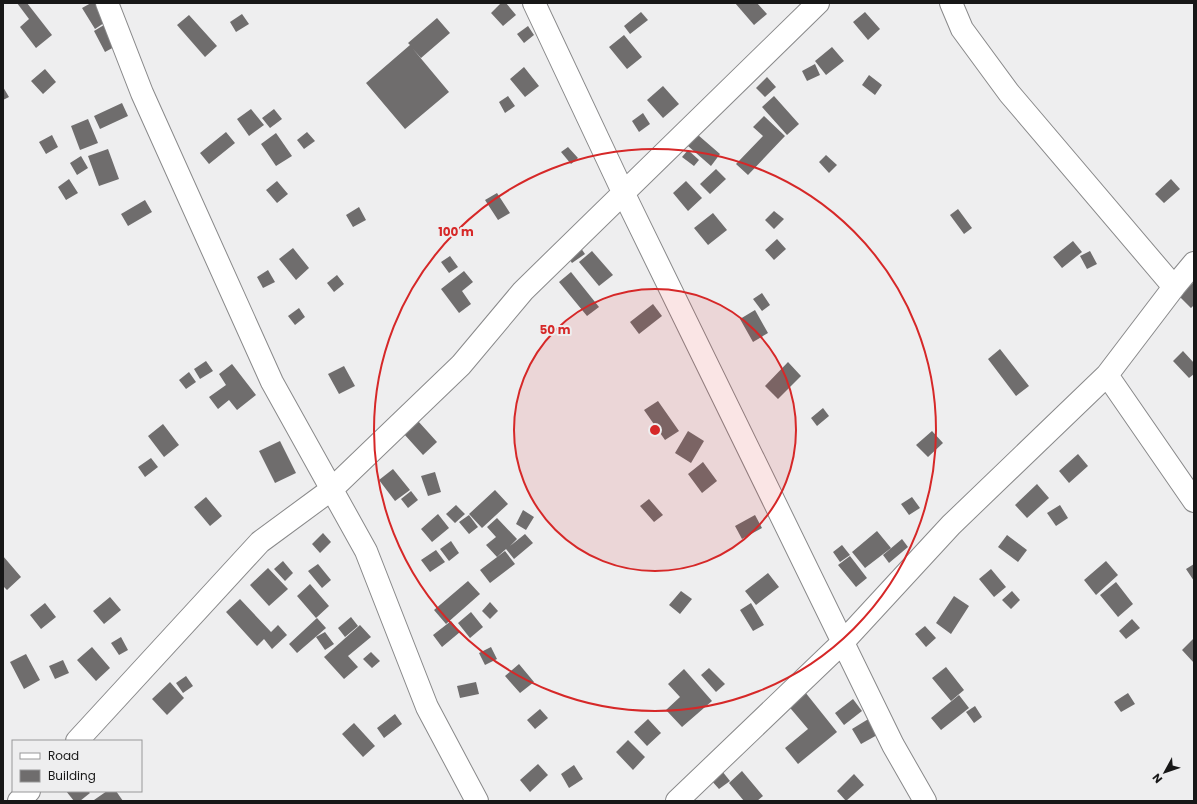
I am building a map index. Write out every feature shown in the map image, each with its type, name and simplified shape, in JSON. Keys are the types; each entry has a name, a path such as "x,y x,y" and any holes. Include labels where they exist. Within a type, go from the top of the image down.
{"street":[{"path":"107,3 142,93 272,382 366,551 427,707 477,801"},
{"path":"534,3 623,192 893,745 925,801"},
{"path":"78,740 260,542 332,489 461,365 523,291 818,3"},
{"path":"951,3 962,30 1009,93 1174,286"},
{"path":"677,801 843,642 951,525 1107,375 1174,286 1194,263"},
{"path":"1107,375 1194,501"},
{"path":"18,801 28,792"}],"building":[{"path":"17,3 27,3 52,35 36,48 20,27 29,19"},
{"path":"91,3 95,3 107,21 95,29 82,8"},
{"path":"501,3 506,3 516,15 503,26 491,13"},
{"path":"735,3 757,3 767,14 754,25"},
{"path":"641,12 648,20 630,34 624,26"},
{"path":"865,12 880,29 868,40 853,22"},
{"path":"242,14 249,24 236,32 230,22"},
{"path":"189,15 217,46 205,57 177,25"},
{"path":"437,18 450,33 421,58 413,49 449,92 405,129 366,83 410,45 408,43"},
{"path":"104,25 116,46 105,52 94,31"},
{"path":"528,26 534,35 524,43 517,34"},
{"path":"624,35 642,57 627,69 609,47"},
{"path":"832,47 844,61 826,75 815,61"},
{"path":"815,64 820,75 807,81 802,71"},
{"path":"524,67 539,86 525,97 510,79"},
{"path":"45,69 56,82 43,94 31,81"},
{"path":"869,75 882,85 875,95 862,85"},
{"path":"767,77 776,87 765,97 756,88"},
{"path":"663,86 679,104 663,118 647,100"},
{"path":"3,87 9,97 3,100"},
{"path":"508,96 515,106 505,113 499,102"},
{"path":"774,96 799,124 787,135 762,107"},
{"path":"122,103 128,116 100,129 94,116"},
{"path":"251,109 264,125 249,136 237,119"},
{"path":"274,109 282,119 270,128 262,118"},
{"path":"643,113 650,124 639,132 632,121"},
{"path":"764,116 785,136 748,175 736,164 763,136 753,127"},
{"path":"88,119 98,143 80,150 71,126"},
{"path":"226,132 235,143 209,164 200,153"},
{"path":"307,132 315,141 304,149 297,140"},
{"path":"276,133 292,156 276,166 261,144"},
{"path":"52,135 58,147 46,154 39,142"},
{"path":"698,135 720,154 711,166 688,146"},
{"path":"568,147 578,158 571,164 561,152"},
{"path":"108,149 119,179 99,186 88,156"},
{"path":"688,150 699,160 694,166 682,157"},
{"path":"826,155 837,165 829,173 819,162"},
{"path":"81,156 88,168 77,175 70,163"},
{"path":"716,169 726,179 710,194 700,184"},
{"path":"69,179 78,193 66,200 58,187"},
{"path":"1171,179 1180,189 1164,203 1155,194"},
{"path":"277,181 288,194 277,203 266,190"},
{"path":"686,181 702,198 688,211 673,193"},
{"path":"497,193 510,213 498,220 485,200"},
{"path":"145,200 152,212 128,226 121,214"},
{"path":"359,207 366,220 353,227 346,215"},
{"path":"958,209 972,228 964,234 950,215"},
{"path":"774,211 784,219 774,229 765,220"},
{"path":"713,213 727,230 708,245 694,228"},
{"path":"777,239 786,249 774,260 765,250"},
{"path":"1073,241 1082,252 1062,268 1053,257"},
{"path":"578,244 585,254 572,263 565,253"},
{"path":"293,248 309,268 296,280 279,259"},
{"path":"592,251 613,275 599,286 579,262"},
{"path":"1090,251 1097,264 1087,269 1080,256"},
{"path":"450,256 458,267 449,273 441,262"},
{"path":"268,270 275,282 263,288 257,277"},
{"path":"464,271 473,282 462,291 471,304 459,313 441,289"},
{"path":"571,272 599,307 587,316 559,282"},
{"path":"337,275 344,284 334,292 327,283"},
{"path":"1194,282 1194,305 1191,308 1179,296"},
{"path":"762,293 770,305 762,311 753,299"},
{"path":"653,304 662,316 639,334 630,322"},
{"path":"299,308 305,317 295,325 288,316"},
{"path":"755,310 768,333 753,342 740,319"},
{"path":"1000,349 1029,386 1016,396 988,359"},
{"path":"1183,351 1194,363 1194,374 1189,378 1173,361"},
{"path":"206,361 213,371 200,379 194,369"},
{"path":"788,362 801,376 778,399 765,386"},
{"path":"232,364 256,395 237,410 229,400 218,409 209,397 226,385 219,374"},
{"path":"344,366 355,386 339,394 328,374"},
{"path":"189,372 196,382 186,389 179,380"},
{"path":"658,401 679,431 665,440 644,410"},
{"path":"823,408 829,416 817,426 811,418"},
{"path":"418,421 437,442 423,455 404,434"},
{"path":"163,424 179,445 164,457 148,436"},
{"path":"688,431 704,441 691,463 675,453"},
{"path":"932,431 943,443 928,457 916,445"},
{"path":"280,441 296,473 275,483 259,451"},
{"path":"1078,454 1088,466 1069,483 1059,471"},
{"path":"151,458 158,467 145,477 138,467"},
{"path":"703,462 717,481 702,493 688,474"},
{"path":"393,469 410,490 395,501 379,480"},
{"path":"435,472 441,492 428,496 421,476"},
{"path":"1037,484 1049,498 1027,518 1015,505"},
{"path":"495,490 508,504 482,528 469,514"},
{"path":"411,491 418,500 408,508 401,499"},
{"path":"206,497 222,516 210,526 194,507"},
{"path":"912,497 920,508 909,515 901,504"},
{"path":"649,499 663,515 654,522 640,506"},
{"path":"456,505 465,514 455,523 446,514"},
{"path":"1060,505 1068,518 1056,526 1047,513"},
{"path":"523,510 534,517 526,530 516,524"},
{"path":"438,514 449,528 432,542 421,529"},
{"path":"469,515 478,527 469,534 459,522"},
{"path":"755,515 762,528 742,539 735,526"},
{"path":"497,518 517,539 510,546 525,534 533,543 514,559 506,549 497,557 486,545 496,537 487,527"},
{"path":"877,531 891,548 865,568 852,552"},
{"path":"323,533 331,542 320,553 312,544"},
{"path":"1007,535 1027,550 1018,562 998,547"},
{"path":"902,539 908,547 889,563 883,555"},
{"path":"451,541 459,553 449,561 440,549"},
{"path":"842,545 850,555 840,562 833,552"},
{"path":"436,550 445,562 430,572 421,560"},
{"path":"505,551 515,564 490,583 480,570"},
{"path":"3,556 21,577 7,590 3,586"},
{"path":"850,556 867,578 856,587 838,565"},
{"path":"283,561 293,573 285,581 274,569"},
{"path":"1106,561 1118,575 1096,595 1084,580"},
{"path":"318,564 331,580 322,588 308,571"},
{"path":"1194,564 1194,581 1186,569"},
{"path":"268,568 288,589 269,606 250,585"},
{"path":"991,569 1006,587 994,597 979,579"},
{"path":"768,573 779,587 756,605 745,591"},
{"path":"468,581 480,594 446,624 434,610"},
{"path":"1116,582 1133,604 1118,617 1100,595"},
{"path":"310,584 329,606 316,618 297,596"},
{"path":"681,591 692,599 680,614 669,605"},
{"path":"1012,591 1020,600 1011,609 1002,600"},
{"path":"954,596 969,606 951,634 936,623"},
{"path":"110,597 121,610 104,624 93,611"},
{"path":"240,599 271,632 278,625 287,635 272,649 264,639 257,646 226,612"},
{"path":"490,602 498,611 490,619 482,611"},
{"path":"45,603 56,617 41,629 30,615"},
{"path":"751,603 764,625 753,631 740,610"},
{"path":"471,612 483,627 470,638 458,623"},
{"path":"351,617 358,626 345,637 338,628"},
{"path":"317,618 326,628 297,653 289,644"},
{"path":"1132,619 1140,628 1126,639 1119,631"},
{"path":"451,621 460,632 442,647 433,635"},
{"path":"360,625 371,637 348,656 358,667 344,679 324,657"},
{"path":"925,626 936,638 926,647 915,634"},
{"path":"325,632 334,644 325,650 316,637"},
{"path":"121,637 128,650 119,655 111,643"},
{"path":"1194,638 1194,663 1182,650"},
{"path":"92,647 110,668 96,681 77,660"},
{"path":"491,647 497,659 485,665 479,653"},
{"path":"371,652 380,661 372,668 363,659"},
{"path":"26,654 40,680 24,689 10,662"},
{"path":"63,660 69,673 55,679 49,666"},
{"path":"519,664 534,682 520,693 505,676"},
{"path":"946,667 964,690 951,701 932,678"},
{"path":"709,668 725,684 716,692 701,675"},
{"path":"684,669 712,701 682,727 666,710 680,697 668,684"},
{"path":"186,676 193,686 183,693 176,683"},
{"path":"170,682 184,698 167,715 152,699"},
{"path":"476,682 479,694 460,698 457,686"},
{"path":"797,682 837,732 798,764 785,748 808,729 780,696"},
{"path":"1128,693 1135,704 1121,712 1114,702"},
{"path":"959,695 969,708 941,730 931,718"},
{"path":"853,699 862,711 844,725 835,713"},
{"path":"975,706 982,717 974,723 966,712"},
{"path":"540,709 548,718 535,729 527,720"},
{"path":"395,714 402,724 384,738 377,728"},
{"path":"870,718 879,734 861,744 852,729"},
{"path":"648,719 661,733 647,746 634,732"},
{"path":"354,723 375,746 363,757 342,734"},
{"path":"628,740 645,757 633,770 616,752"},
{"path":"538,764 548,775 530,792 520,780"},
{"path":"574,765 583,779 569,788 561,774"},
{"path":"722,771 730,781 719,789 711,780"},
{"path":"742,771 763,796 757,801 744,801 729,783"},
{"path":"854,774 864,785 846,801 837,791"},
{"path":"67,792 90,793 80,801 74,801"},
{"path":"106,792 117,792 123,801 95,801 94,800"}]}
